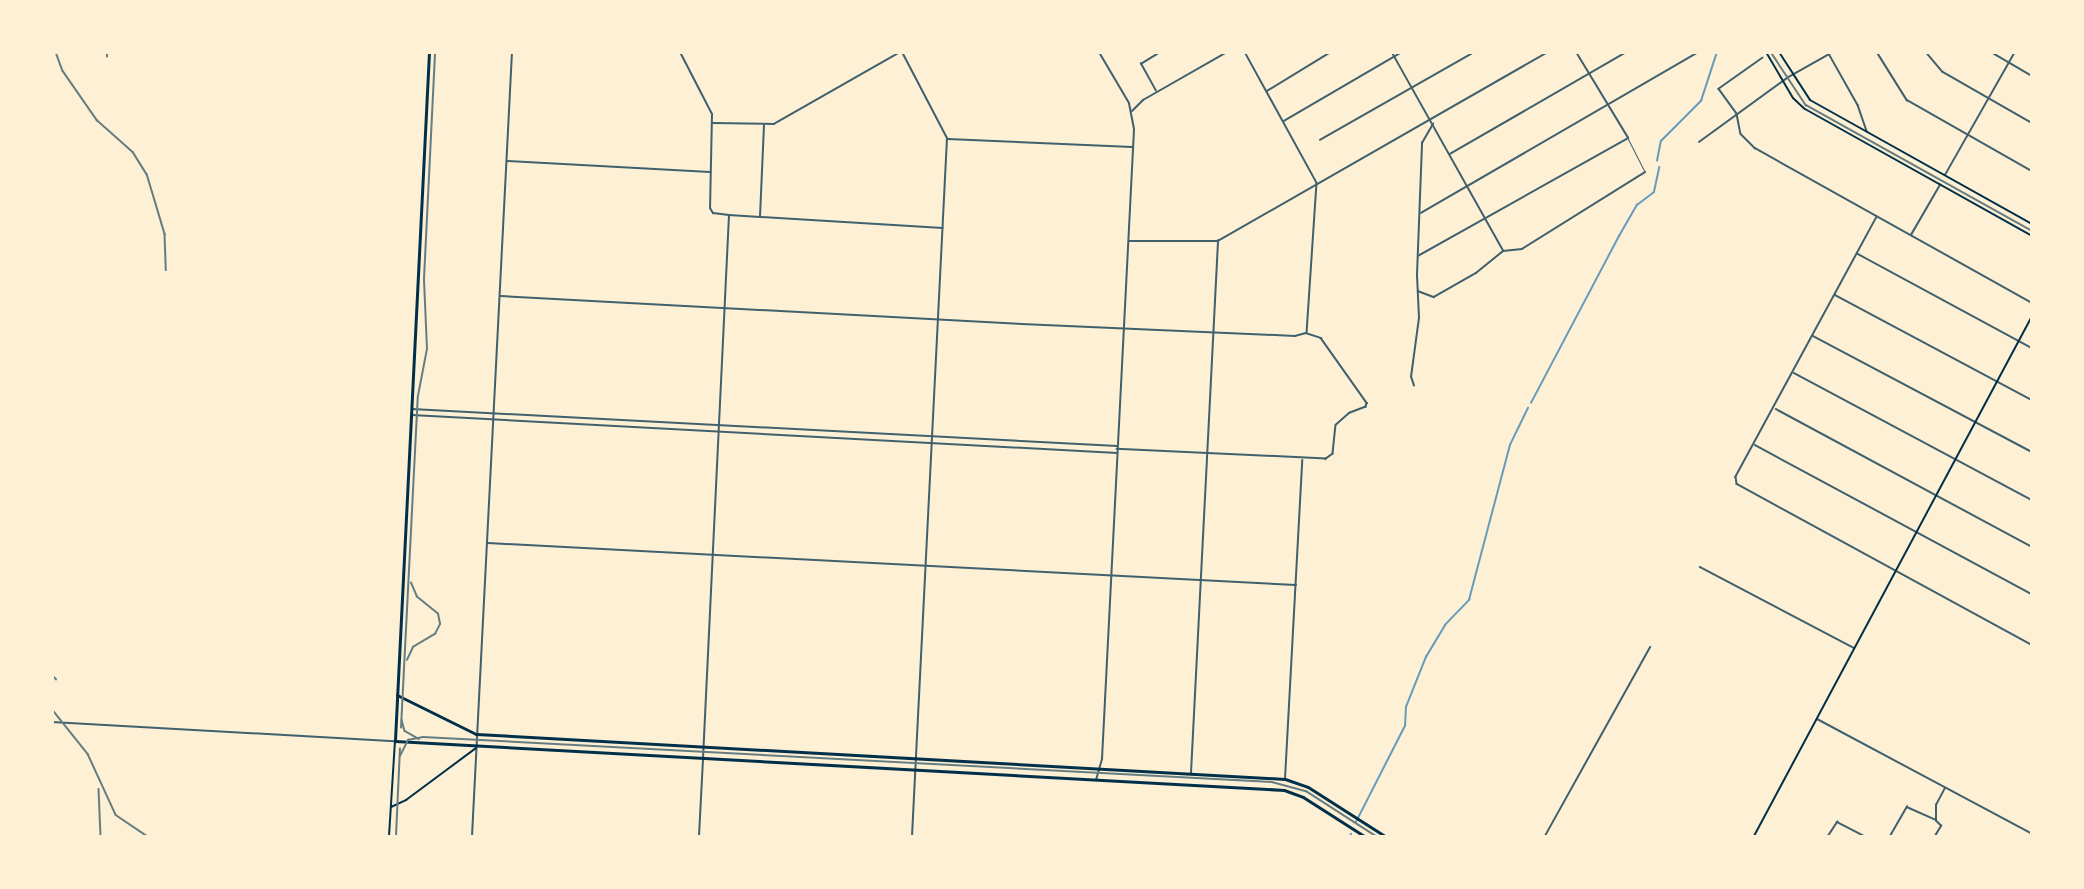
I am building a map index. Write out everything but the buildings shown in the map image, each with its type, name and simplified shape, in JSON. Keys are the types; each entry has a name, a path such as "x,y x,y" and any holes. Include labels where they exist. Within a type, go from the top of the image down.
{"main road":[{"path":"389,837 429,52"},
{"path":"1766,52 1783,81 1805,109 2031,236"},
{"path":"1779,52 1810,100 2031,224"},
{"path":"1754,837 2031,316"},
{"path":"397,694 476,734 1285,779 1308,787 1384,837"},
{"path":"394,741 476,748 1291,792 1364,837"},
{"path":"391,807 406,800 476,748"}],"street":[{"path":"471,837 512,52"},
{"path":"680,52 707,101 713,123 711,212 944,228"},
{"path":"713,123 764,125 779,122 901,52 947,138 912,837"},
{"path":"1096,780 1102,759 1133,147 1132,111 1100,54 1105,52"},
{"path":"1156,92 1141,64 1160,52"},
{"path":"1132,111 1156,92 1227,52"},
{"path":"1245,52 1317,183 1306,333"},
{"path":"1266,92 1331,52"},
{"path":"1392,52 1503,251"},
{"path":"1283,121 1402,52"},
{"path":"1320,140 1474,52"},
{"path":"1128,241 1218,242 1548,52"},
{"path":"1418,255 1486,220 1628,138 1576,52"},
{"path":"1450,155 1626,52"},
{"path":"1421,213 1699,52"},
{"path":"1699,142 1783,81 1833,52"},
{"path":"1877,52 1907,100 2031,171"},
{"path":"1926,52 1943,72 2031,123"},
{"path":"1990,52 2031,76"},
{"path":"1945,176 2015,52"},
{"path":"1829,54 1858,105 1867,132"},
{"path":"1763,58 1719,89 1737,114 1742,134 1755,148 2031,303"},
{"path":"1414,386 1411,376 1417,348 1422,144 1433,124"},
{"path":"760,217 764,125"},
{"path":"947,138 1133,147"},
{"path":"507,160 711,172"},
{"path":"1418,291 1434,297 1476,273 1503,251 1522,249 1644,172"},
{"path":"1911,236 1940,185"},
{"path":"699,837 729,215"},
{"path":"1877,217 1736,477 1740,489 2031,645"},
{"path":"1191,773 1218,242"},
{"path":"1857,254 2031,348"},
{"path":"1835,295 2031,400"},
{"path":"411,409 932,436 1303,459 1330,458 1336,425 1350,412 1366,407 1367,402 1321,338 1306,333 1295,336 1214,330 939,320 501,296"},
{"path":"1813,336 2031,452"},
{"path":"1793,372 2031,500"},
{"path":"1774,409 2031,547"},
{"path":"411,415 932,443 1117,449"},
{"path":"1754,444 2031,594"},
{"path":"1285,779 1303,459"},
{"path":"486,543 1296,585"},
{"path":"1700,567 1854,648"},
{"path":"1545,837 1650,647"},
{"path":"1817,719 2031,834"},
{"path":"52,722 394,741"},
{"path":"1936,820 1936,805 1945,788"},
{"path":"1890,837 1907,807 1936,820 1941,825 1935,837"},
{"path":"1828,837 1837,822 1864,837"}],"lane":[{"path":"1628,138 1644,172"}],"waterway":[{"path":"1657,161 1661,141 1701,101 1717,52"},
{"path":"1531,403 1637,205 1654,192 1659,168"},
{"path":"1356,822 1405,726 1406,707 1426,657 1445,625 1469,600 1510,445 1528,408"}],"tram line":[{"path":"401,728 418,396 427,349 424,279 435,52"},
{"path":"1771,52 1806,105 2032,231"},
{"path":"407,660 413,647 435,634 440,624 438,614 417,597 411,583"},
{"path":"402,720 405,731 419,739"},
{"path":"400,756 408,740 423,737 1272,782 1306,791 1376,836"},
{"path":"396,836 400,749"}],"railway":[{"path":"56,52 63,71 97,120 133,152 147,174 165,234 166,270"},
{"path":"107,52 107,57"},
{"path":"52,675 56,679"},
{"path":"52,709 88,754 116,815 146,835"},
{"path":"99,789 101,836"}]}
